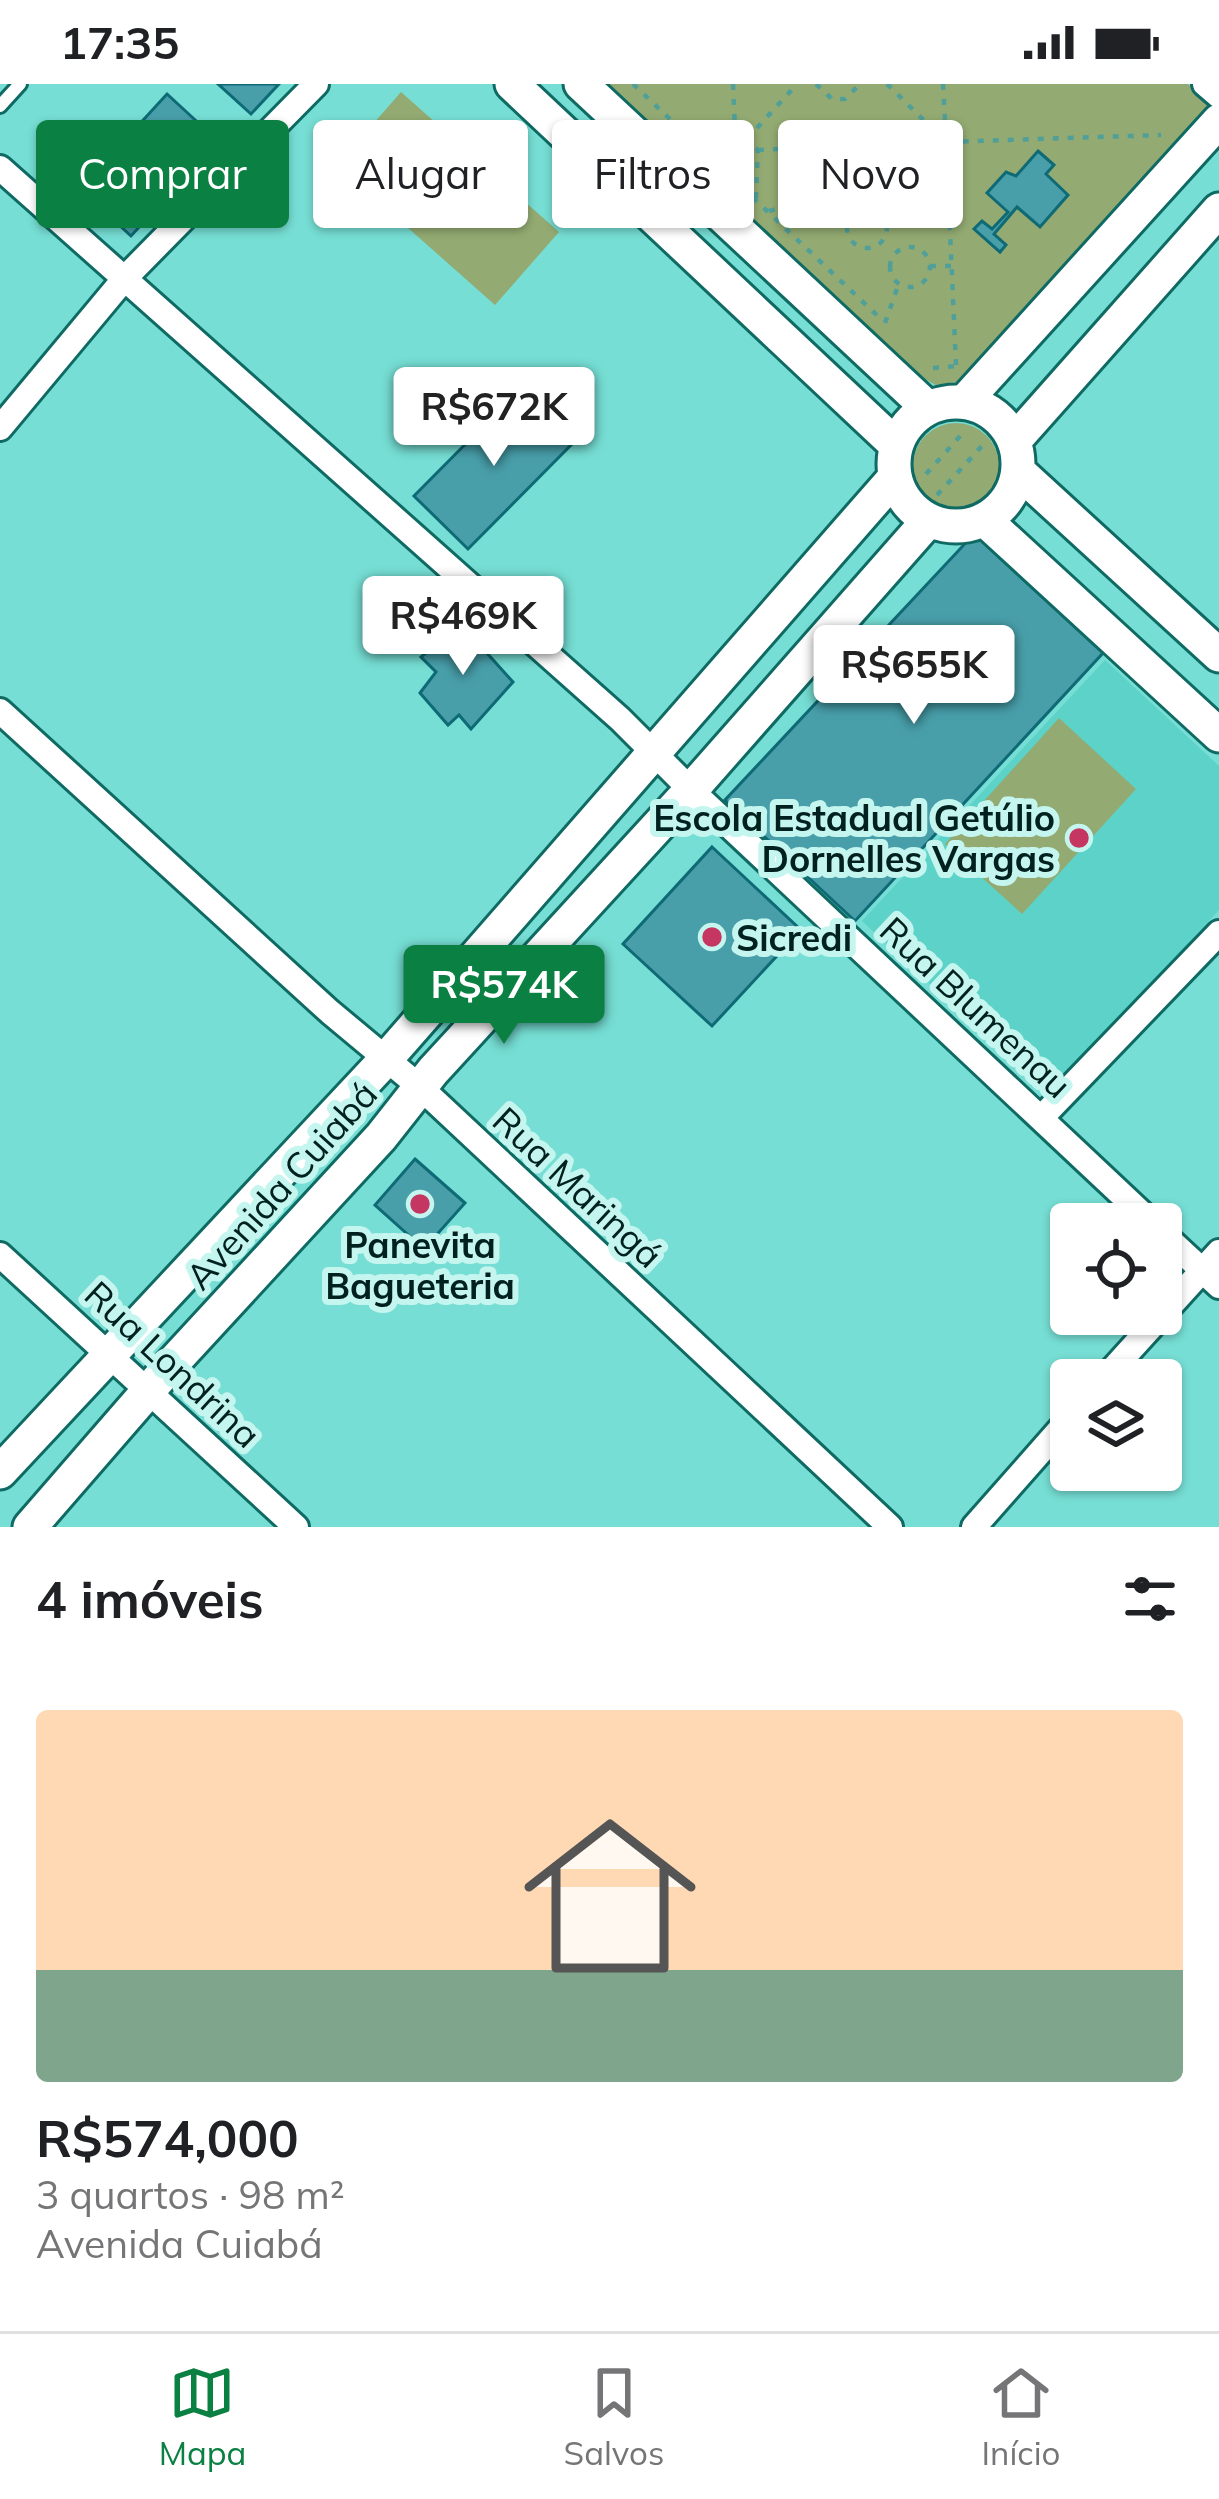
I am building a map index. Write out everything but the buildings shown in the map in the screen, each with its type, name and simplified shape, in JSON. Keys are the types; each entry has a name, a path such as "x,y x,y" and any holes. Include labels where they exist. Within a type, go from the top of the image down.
{"street":[{"path":"0,428 125,278 316,84"},
{"path":"512,84 896,461 904,498 928,521 956,526 985,520 1007,500 1016,456 1219,210"},
{"path":"581,84 928,408"},
{"path":"1205,84 1219,96"},
{"path":"964,402 1219,121"},
{"name":"Rua Blumenau","path":"0,168 654,752 1131,1203"},
{"path":"896,461 914,418 928,408 964,402 994,415 1016,456 1219,655"},
{"name":"Avenida Cuiabá","path":"0,1472 387,1058 654,752 896,461"},
{"path":"985,520 1219,735"},
{"name":"Avenida Cuiabá","path":"30,1527 928,521"},
{"name":"Rua Maringá","path":"0,711 420,1088 890,1527"},
{"path":"1042,1117 1219,933"},
{"path":"1124,1359 1213,1269 1182,1247"},
{"name":"Rua Londrina","path":"0,1255 296,1527"},
{"path":"974,1527 1050,1441"}],"lane":[{"path":"0,106 20,84"}],"path":[{"path":"633,84 673,120"},
{"path":"733,84 735,120"},
{"path":"754,131 797,84"},
{"path":"816,84 832,99 845,99 860,84"},
{"path":"887,84 924,120"},
{"path":"944,84 945,120"},
{"path":"963,141 1179,135"},
{"path":"754,147 758,151 756,198 898,336"},
{"path":"758,151 778,150"},
{"path":"769,211 778,209"},
{"path":"849,228 849,236 858,246 872,247 883,240 886,228"},
{"path":"924,361 934,369 960,365 950,228"},
{"path":"883,240 896,254"},
{"path":"916,248 926,255 930,266 921,283 899,283 891,268 896,254 916,248"},
{"path":"930,266 952,266"},
{"path":"886,323 899,283"}],"shaded area":[{"name":"Escola Estadual Getúlio Dornelles Vargas","path":"1105,660 1219,766 1219,910 1049,1094 862,921"}],"green space":[{"path":"603,84 1188,84 1215,108 963,380 939,387 916,374 754,224 754,120 642,120"},
{"path":"401,92 433,120 376,120"},
{"path":"528,205 559,232 495,305 408,228 528,228"},
{"path":"956,423 986,436 999,466 986,496 956,509 926,496 913,466 926,436"},
{"path":"1059,718 1136,789 1022,914 945,844"}],"place":[{"name":"Escola Estadual Getúlio Dornelles Vargas","path":"1079,838"},
{"name":"Sicredi","path":"712,937"},
{"name":"Panevita Bagueteria","path":"420,1204"}]}
